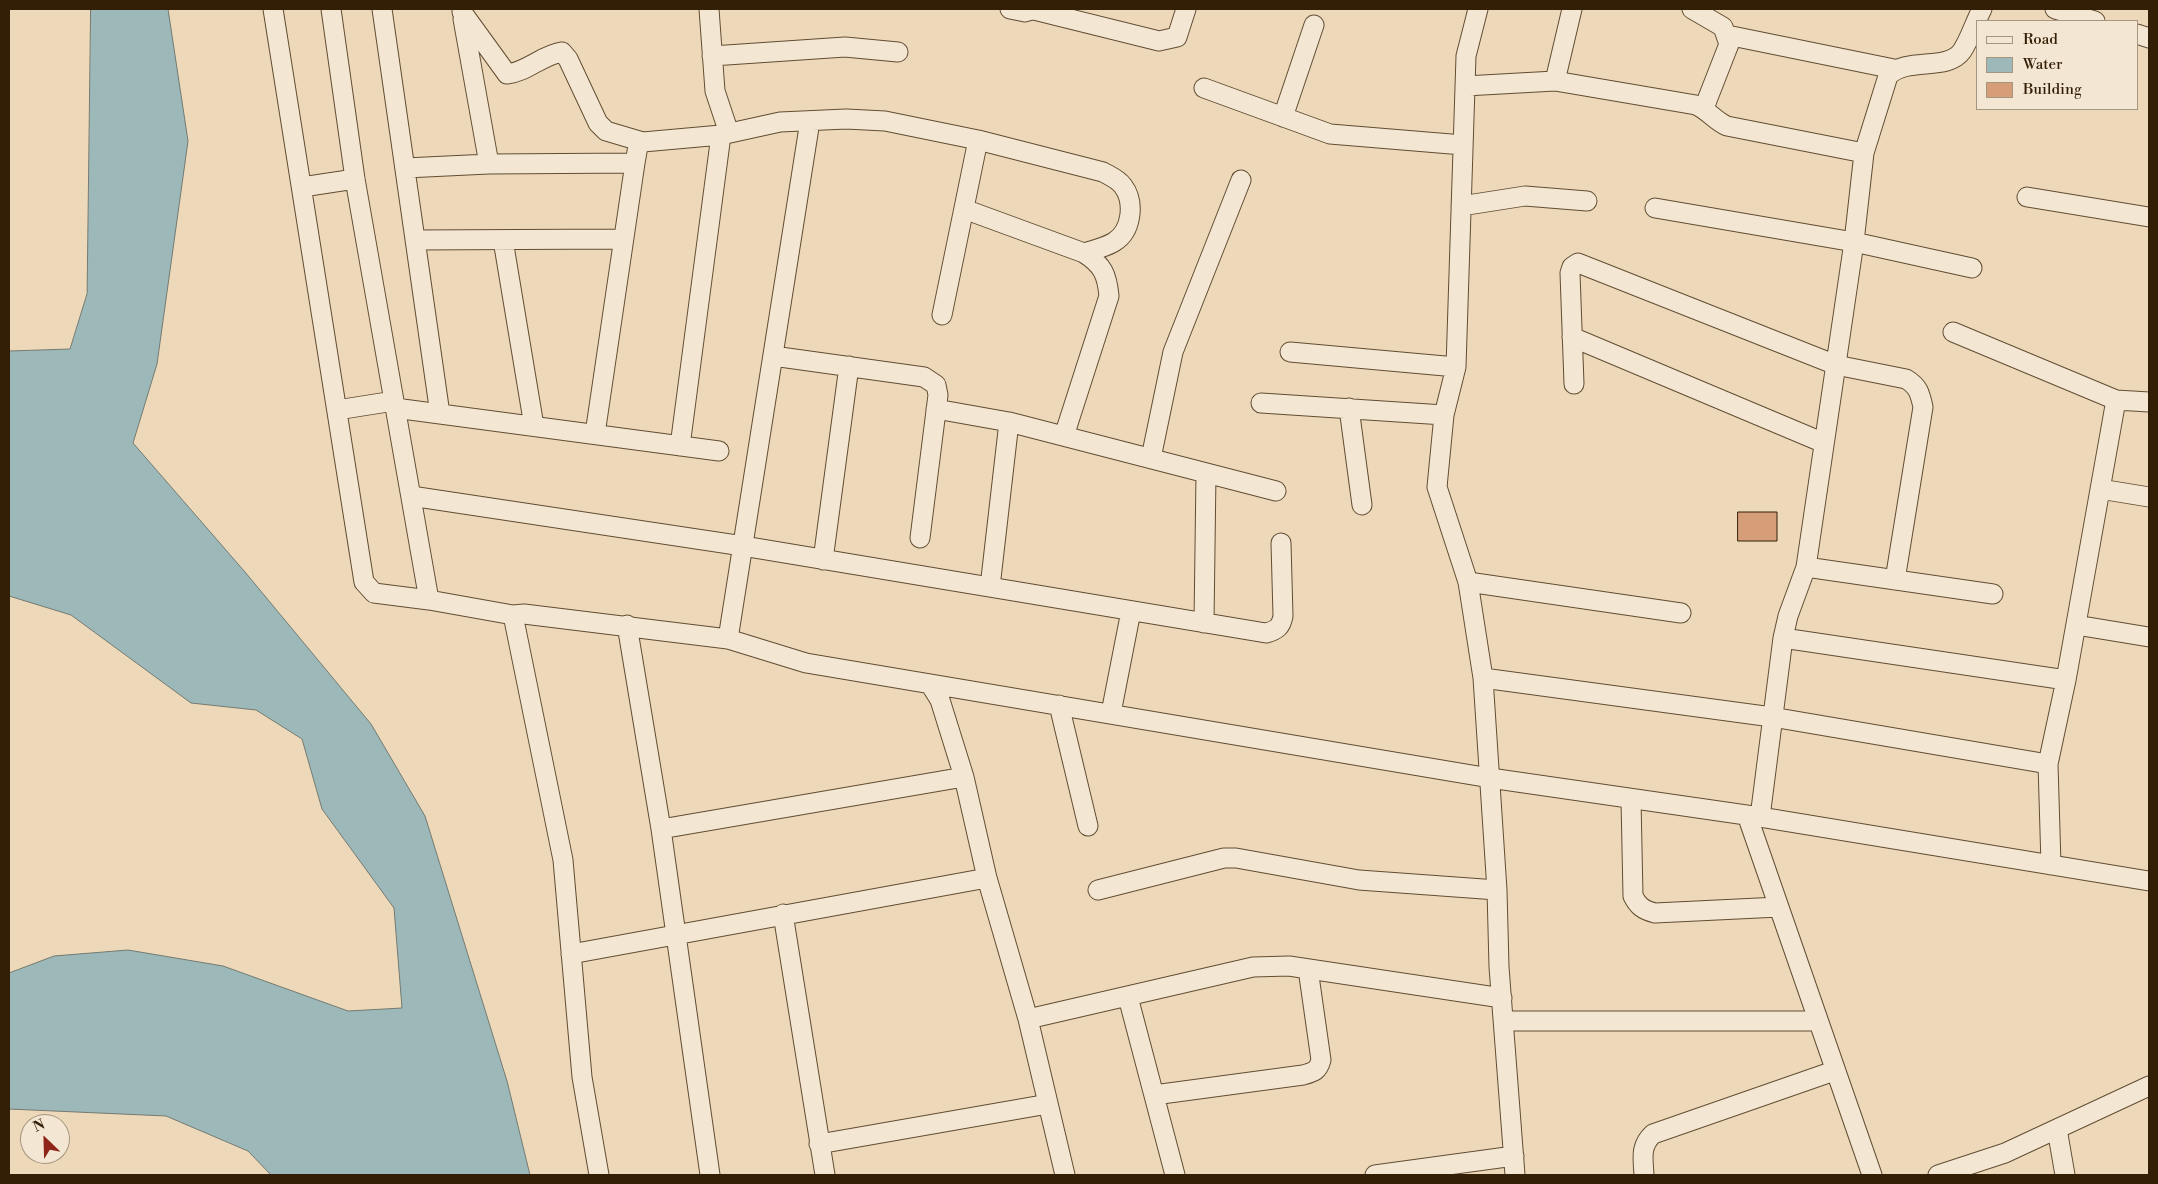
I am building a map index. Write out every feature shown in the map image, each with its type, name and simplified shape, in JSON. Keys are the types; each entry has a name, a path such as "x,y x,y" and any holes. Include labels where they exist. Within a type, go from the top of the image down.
{"street":[{"path":"273,9 364,582 374,592 513,615 627,625 728,640 806,663 938,697 1059,705 1490,778 1630,800 1754,816 2149,881"},
{"path":"331,9 355,179 429,600"},
{"path":"382,9 440,414"},
{"path":"680,446 725,134 715,91 709,9"},
{"path":"1010,9 1025,12 1035,9 1159,41 1177,37 1186,9"},
{"path":"1478,9 1466,56 1456,367 1444,415 1437,487 1468,582 1483,678 1502,998 1515,1175"},
{"path":"1555,81 1572,9"},
{"path":"1692,9 1722,27 1727,35 1729,44 1704,108"},
{"path":"2055,9 2092,20"},
{"path":"461,10 489,164"},
{"path":"461,10 507,74 516,73 554,54 562,52 598,123 606,131 643,142 725,134 773,124 846,119 885,121 978,140 1103,172 1123,186 1129,199 1130,212 1125,232 1114,242 1084,253"},
{"path":"1727,35 1894,69 1903,66 1944,62 1955,57 1962,52 1976,22"},
{"path":"1283,117 1314,25"},
{"path":"712,56 845,47 898,52"},
{"path":"1872,1175 1834,1071 1779,907 1754,816 1772,717 1783,638 1788,616 1806,567 1854,242 1864,153 1888,76 1894,69"},
{"path":"1465,86 1555,81 1696,104 1704,108 1718,122 1727,126 1864,153"},
{"path":"1204,88 1330,134 1463,145"},
{"path":"728,640 810,121"},
{"path":"942,314 978,140"},
{"path":"595,434 635,163 638,146 643,142"},
{"path":"405,168 489,164 635,163"},
{"path":"302,187 355,179"},
{"path":"1150,458 1173,352 1241,180"},
{"path":"1461,206 1525,196 1587,201"},
{"path":"2027,197 2149,216"},
{"path":"1655,208 1854,242 1972,268"},
{"path":"964,209 1084,253 1104,268 1108,278 1109,296 1064,436"},
{"path":"415,240 623,239"},
{"path":"502,240 534,426"},
{"path":"1574,384 1570,273 1572,267 1578,263 1836,365 1906,379 1915,384 1920,392 1922,406 1895,580"},
{"path":"1953,332 2116,400 2149,402"},
{"path":"1572,337 1824,443"},
{"path":"1290,352 1456,367"},
{"path":"773,356 924,377 936,385 938,394 920,538"},
{"path":"823,560 849,366"},
{"path":"2051,865 2048,764 2066,680 2116,400"},
{"path":"1261,403 1444,415"},
{"path":"337,410 395,404 440,414 719,451"},
{"path":"1350,408 1362,505"},
{"path":"936,409 1010,422 1276,491"},
{"path":"990,587 1010,422"},
{"path":"1204,623 1206,473"},
{"path":"2100,489 2149,497"},
{"path":"411,496 743,546 1266,633 1275,631 1282,625 1281,543"},
{"path":"1806,567 1993,594"},
{"path":"1468,582 1681,613"},
{"path":"1111,713 1131,611"},
{"path":"513,615 563,860 582,1076 599,1175"},
{"path":"627,625 661,829 674,934 710,1175"},
{"path":"2076,625 2149,637"},
{"path":"1783,638 2066,680"},
{"path":"1483,678 1772,717 2048,764"},
{"path":"938,697 964,777 987,878 1028,1019 1065,1175"},
{"path":"1059,705 1088,826"},
{"path":"661,829 964,777"},
{"path":"1630,800 1633,896 1638,905 1646,911 1654,913 1779,907"},
{"path":"1098,890 1213,860 1236,858 1359,880 1497,890"},
{"path":"571,954 987,878"},
{"path":"783,914 824,1175"},
{"path":"1028,1019 1253,967 1288,966 1308,968 1502,998"},
{"path":"1154,1095 1303,1075 1314,1072 1319,1068 1321,1060 1308,968"},
{"path":"1128,997 1176,1175"},
{"path":"1504,1022 1817,1021"},
{"path":"1644,1175 1642,1149 1646,1141 1653,1134 1834,1071"},
{"path":"1938,1175 2005,1153 2149,1086"},
{"path":"819,1144 1048,1104"},
{"path":"2057,1129 2066,1175"},
{"path":"1375,1175 1514,1156"}],"water":[{"path":"91,9 168,9 188,141 157,364 133,443 245,572 371,724 425,816 507,1081 530,1175 271,1175 248,1151 166,1116 9,1109 9,973 54,956 128,950 223,966 348,1011 402,1008 394,908 322,809 302,739 256,710 191,703 71,615 9,596 9,351 70,349 87,294"}],"building":[{"path":"1738,512 1777,512 1777,541 1738,541"}]}
